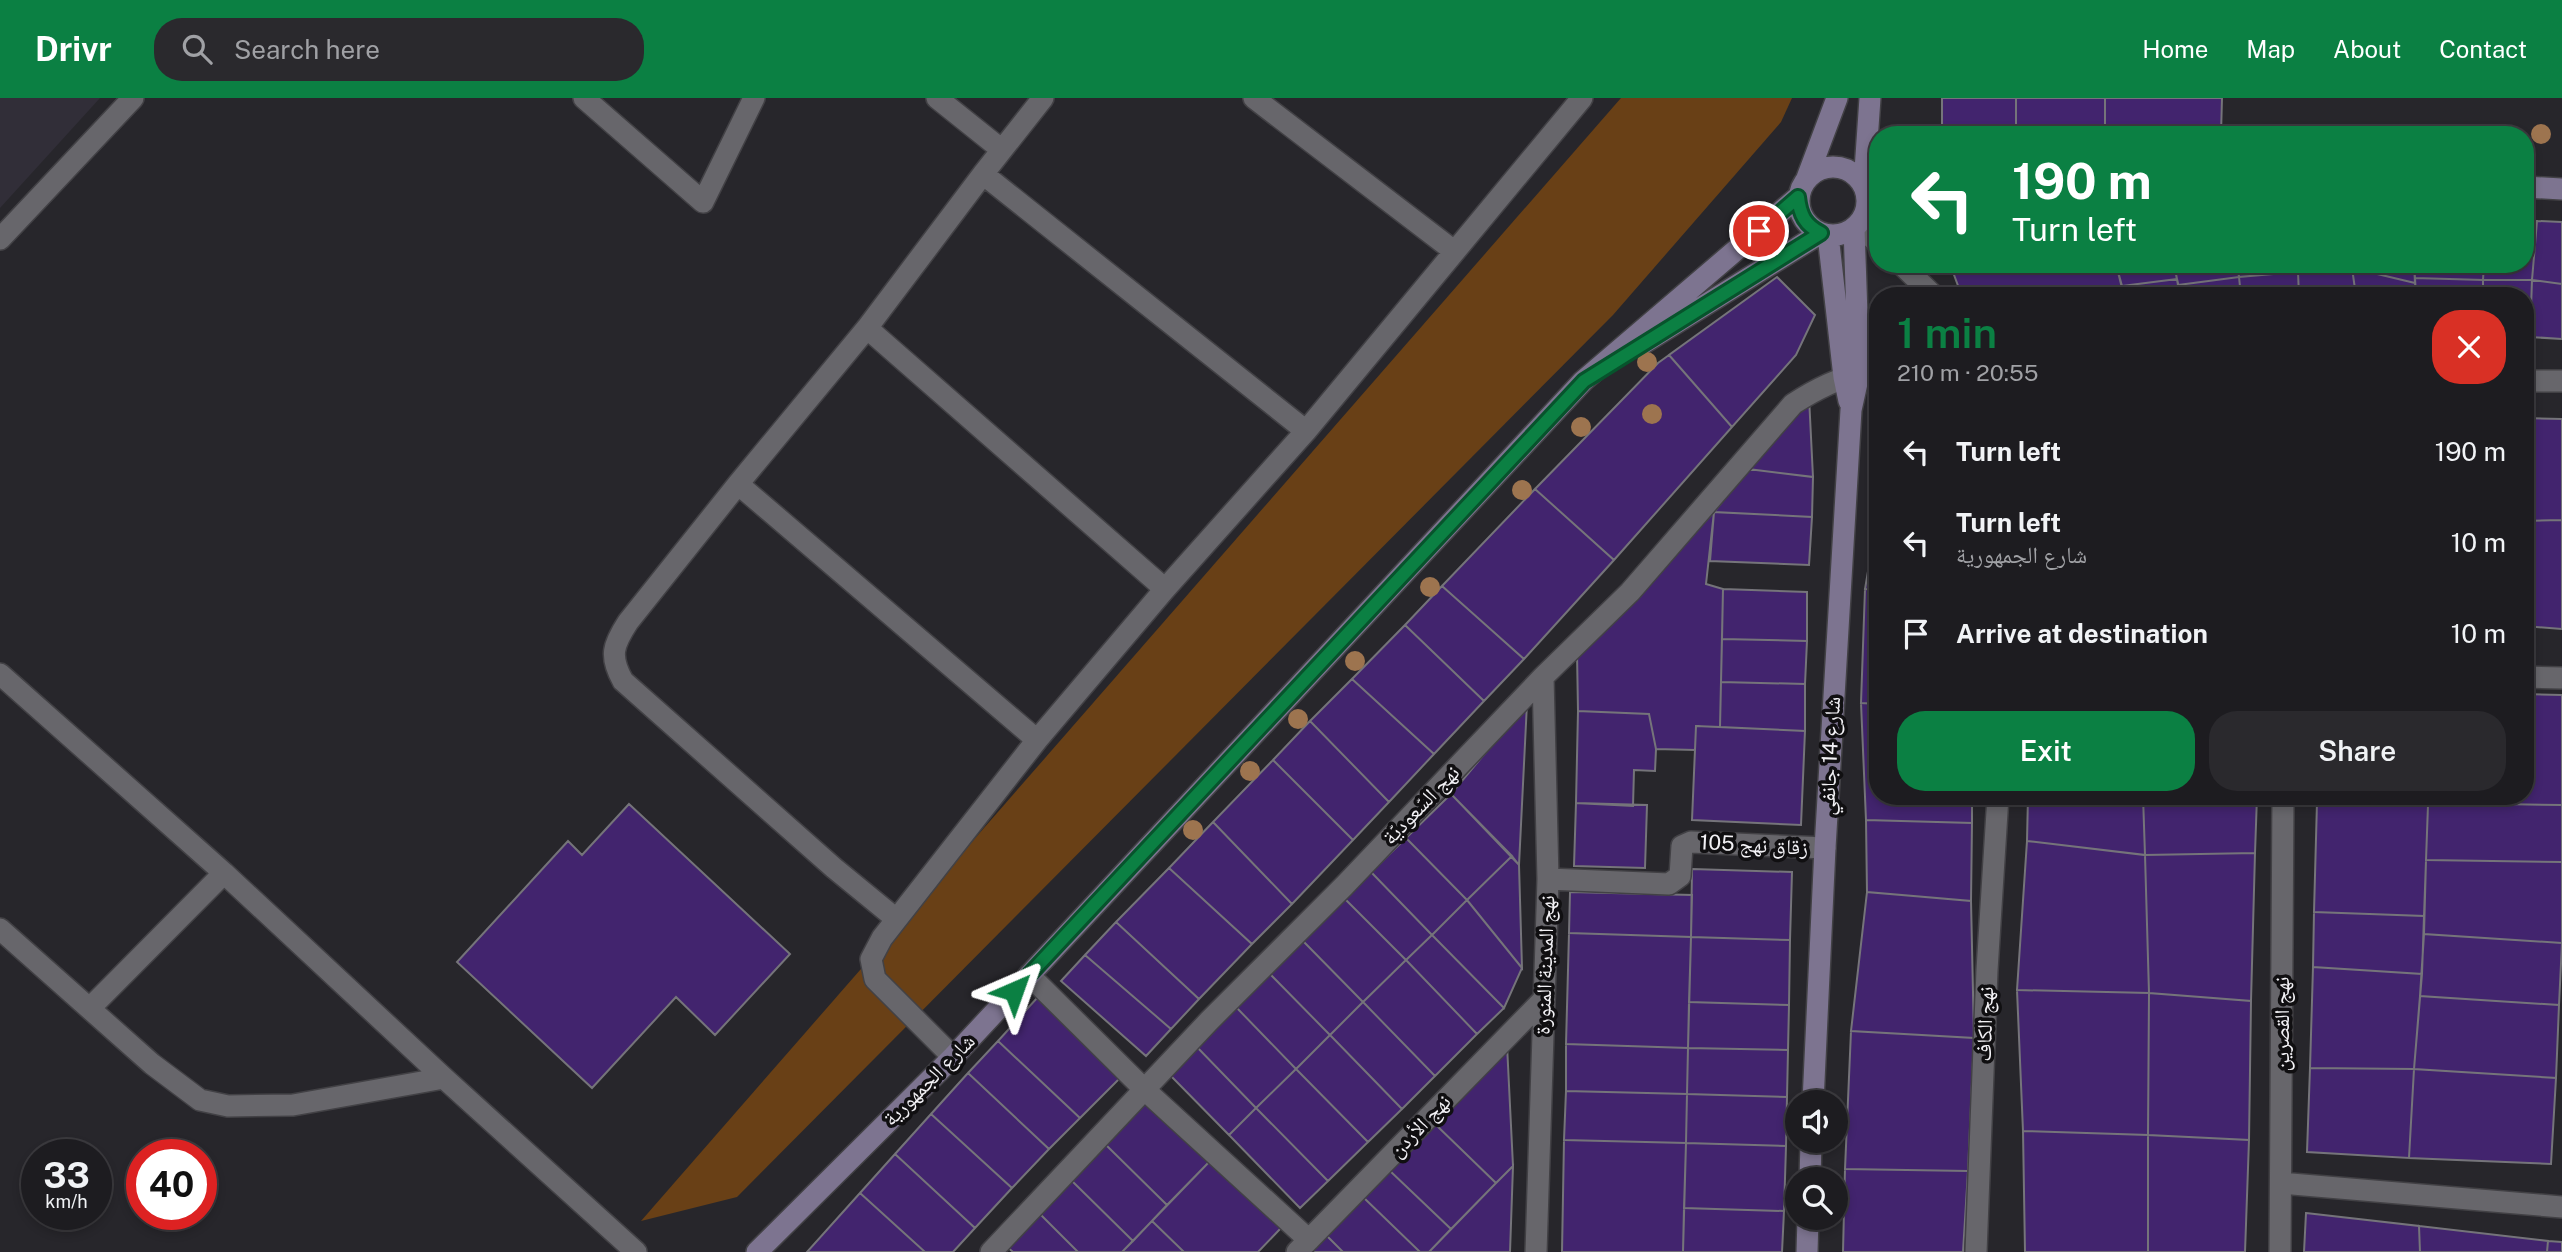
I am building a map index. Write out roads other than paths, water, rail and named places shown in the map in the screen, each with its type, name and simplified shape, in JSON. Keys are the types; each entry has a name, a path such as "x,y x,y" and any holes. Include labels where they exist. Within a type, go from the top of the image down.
{"street":[{"path":"0,239 134,98"},
{"path":"584,98 703,202 754,98"},
{"path":"937,98 1002,150"},
{"path":"895,918 834,868 623,681 615,667 614,650 617,639 628,622 867,328 1043,98"},
{"path":"1254,98 1454,251"},
{"path":"953,1057 875,979 872,959 895,918 1037,740 1165,589 1306,431 1582,98"},
{"path":"1837,98 1802,188 1804,219 1811,228 1825,234 1842,234 1856,227 1866,214 1869,200"},
{"path":"1870,98 1870,126"},
{"path":"1802,188 1826,167 1837,166 1848,170 1869,195"},
{"path":"983,174 1306,431"},
{"path":"2534,187 2562,189"},
{"name":"شارع الجمهورية","path":"757,1252 953,1057 1584,381 1802,188"},
{"path":"1856,227 1869,236"},
{"path":"1851,376 1856,227"},
{"path":"1825,234 1851,376"},
{"name":"شارع الجمهورية","path":"1584,381 1825,234"},
{"path":"1910,273 1925,287"},
{"path":"867,328 1165,589"},
{"name":"شارع 14 جانفي","path":"1813,1090 1851,376"},
{"name":"نهج السّعوديّة","path":"991,1252 1543,677 1630,592 1793,404 1806,395 1851,376"},
{"path":"2534,381 2562,381"},
{"path":"738,484 1037,740"},
{"path":"0,674 224,873 636,1252"},
{"name":"نهج المدينة المنورة","path":"1536,1252 1542,1000 1548,879 1543,677"},
{"path":"2534,677 2562,678"},
{"name":"نهج الكاف","path":"1976,1252 1987,970 1997,805"},
{"name":"نهج القصرين","path":"2280,1252 2283,805"},
{"name":"زقاق نهج 105","path":"1548,879 1669,884 1680,876 1681,848 1685,843 1691,842 1825,848"},
{"path":"90,1008 224,873"},
{"path":"0,929 173,1082 200,1100 228,1106 293,1105 444,1078"},
{"path":"1029,975 1303,1246"},
{"name":"نهج الأردن","path":"1303,1246 1542,1000"},
{"path":"2281,1183 2562,1207"},
{"path":"1807,1252 1808,1230"}]}
